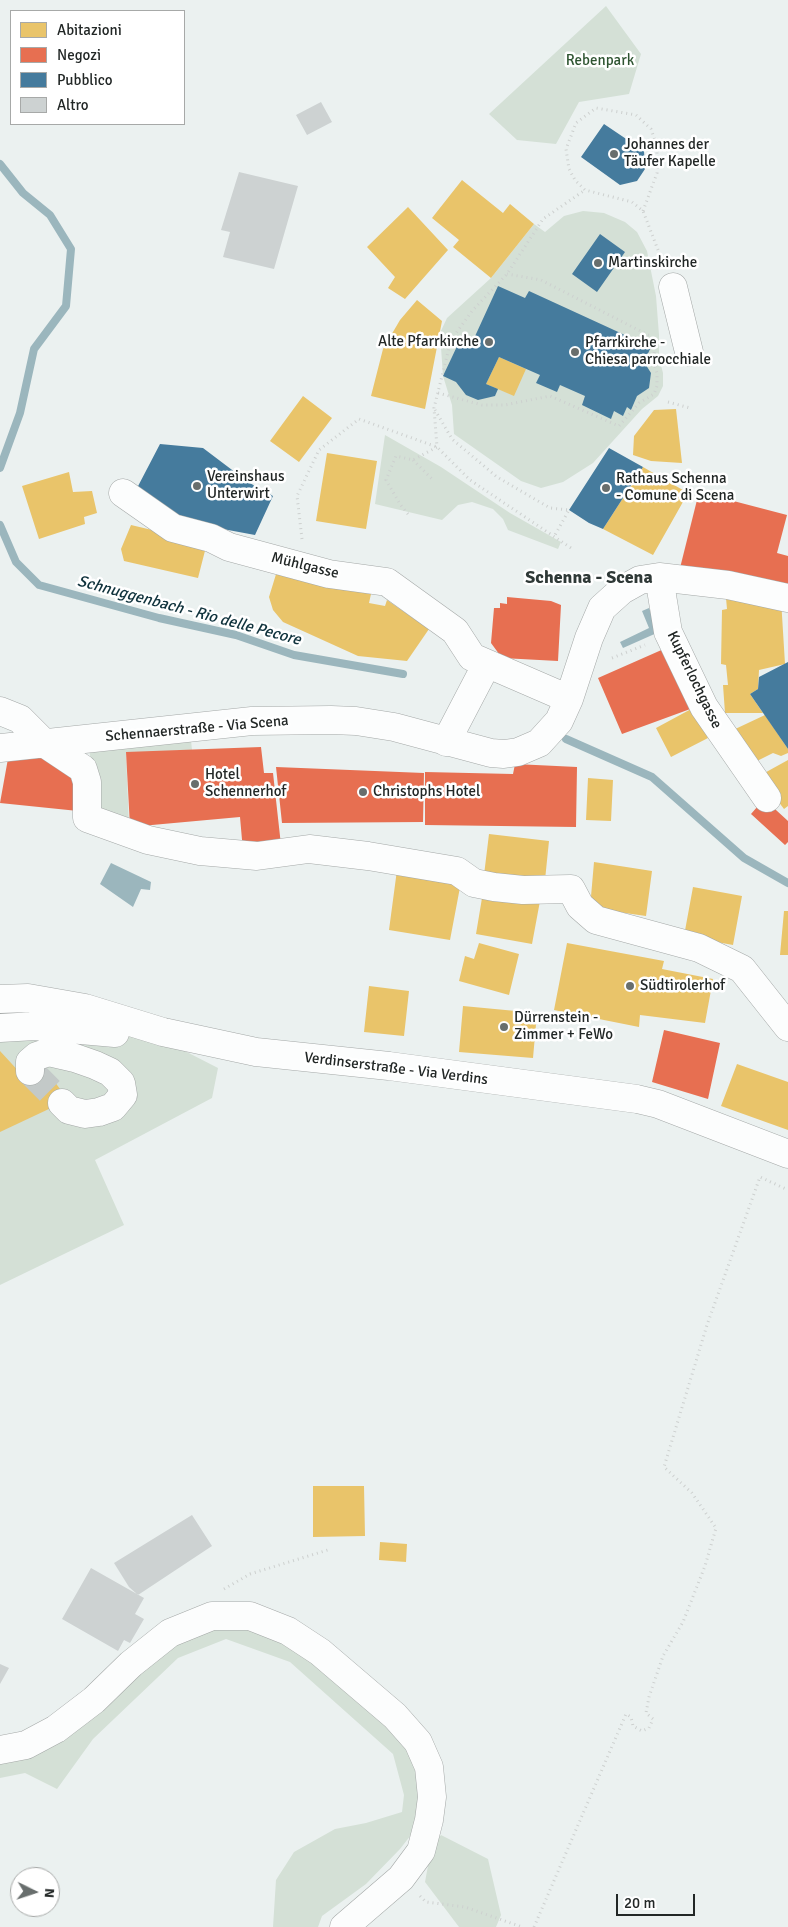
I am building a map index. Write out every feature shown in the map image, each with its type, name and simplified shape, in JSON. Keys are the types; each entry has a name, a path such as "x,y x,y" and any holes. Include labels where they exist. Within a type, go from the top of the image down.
{"street":[{"path":"673,287 689,352"},
{"name":"Mühlgasse","path":"123,493 173,528 329,574 386,582 455,631 478,660"},
{"path":"478,660 564,710 589,638 602,608 622,590 640,580 659,577 728,585 788,598"},
{"name":"Kupferlochgasse","path":"659,577 668,632 704,707 767,798"},
{"path":"446,742 481,675 478,660"},
{"name":"Schennaerstraße - Via Scena","path":"0,748 252,721 331,720 356,721 394,727 446,742 491,753 504,754 518,752 539,743 564,710"},
{"path":"0,711 20,719 44,743 83,769 87,782 87,818 148,840 200,851 257,856 309,849 368,856 457,871 474,883 494,887 523,890 571,888 580,906 596,920 699,948 742,969 788,1027"},
{"name":"Verdinserstraße - Via Verdins","path":"0,999 28,998 85,1008 163,1032 256,1052 389,1066 637,1099 658,1104 788,1154"},
{"path":"0,1028 35,1026 115,1033"},
{"path":"30,1071 30,1062 37,1056 50,1052 96,1065 110,1072 121,1083 123,1095 113,1107 99,1112 85,1114 69,1110 62,1103"},
{"path":"0,1750 26,1745 56,1729 170,1633 212,1616 250,1616 288,1631 320,1652 354,1679 395,1716 418,1742 429,1767 432,1797 429,1820 421,1851 401,1878 344,1927"}],"path":[{"path":"643,211 657,173 657,146 651,130 636,115 596,108 576,123 566,149 568,162 575,180 585,190 632,202 643,211 673,287"},
{"path":"437,447 434,408 451,340 472,311 507,274 544,219 585,190"},
{"path":"438,393 482,405 506,405 550,396 619,426 639,403 654,394 657,386 657,373 653,360 654,348 652,337 540,280 507,274"},
{"path":"668,402 690,408"},
{"path":"434,408 452,439 497,477 550,508 569,510 555,535"},
{"path":"304,567 297,496 319,450 359,419 437,447 470,480 528,520 555,535 574,550"},
{"path":"413,460 437,447"},
{"path":"408,514 386,480 396,456 413,460 432,479"},
{"path":"622,655 652,642"},
{"path":"534,1927 626,1714 631,1717 633,1726 642,1731 649,1728 653,1719 646,1712 649,1697 664,1656 682,1622 705,1566 716,1528 692,1493 664,1467 707,1325 760,1177 788,1190"},
{"path":"195,1623 211,1600 229,1584 250,1574 331,1549"},
{"path":"401,1878 426,1902 465,1907 522,1927"}],"green space":[{"name":"Rebenpark","path":"606,6 641,54 629,94 579,102 556,144 517,140 489,114"},
{"path":"583,211 604,213 625,222 637,232 647,251 656,296 659,358 663,373 663,386 658,396 642,409 593,463 563,482 541,488 521,481 454,434 452,405 443,376 440,333 447,318 491,278 534,224 545,232 564,216"},
{"path":"385,435 441,467 510,513 561,542 558,549 508,530 503,519 493,509 472,502 458,505 442,520 375,504"},
{"path":"191,740 192,750 126,753 129,826 93,814 96,786 89,750"},
{"path":"0,1020 99,1023 175,1046 218,1068 212,1098 95,1160 124,1225 0,1285"},
{"path":"256,1627 288,1642 408,1745 425,1781 418,1826 400,1849 366,1884 322,1916 318,1927 273,1927 276,1880 294,1852 335,1829 366,1823 402,1812 404,1795 393,1754 290,1662 226,1639 178,1658 93,1739 57,1789 25,1773 0,1778 0,1763 170,1645 196,1630"},
{"path":"441,1835 488,1859 501,1915 496,1927 459,1927 425,1882 432,1844"}],"water":[{"path":"649,608 659,632 623,648 620,642 649,628 642,611"},
{"path":"111,863 151,882 150,890 141,889 133,907 100,884"}],"building: Abitazioni":[{"path":"462,180 503,213 510,204 534,224 491,278 453,247 459,240 432,218"},
{"path":"408,207 448,250 405,299 388,288 395,277 367,247"},
{"path":"417,300 442,321 425,409 371,396 383,349 400,320"},
{"path":"499,357 526,369 514,396 486,384"},
{"path":"303,396 332,418 299,462 270,441"},
{"path":"676,409 682,463 651,461 633,455 634,436 654,410"},
{"path":"327,453 377,461 366,529 316,521"},
{"path":"643,467 688,493 653,555 603,529"},
{"path":"69,472 73,492 92,491 97,513 84,517 85,524 39,539 22,486"},
{"path":"131,525 207,543 198,578 124,561 121,549"},
{"path":"277,571 371,594 369,603 385,606 387,600 429,629 407,661 358,656 283,622 273,610 269,597"},
{"path":"726,598 781,599 785,664 759,670 758,689 750,694 763,713 725,713 723,685 728,685 726,665 721,664 722,610 727,609"},
{"path":"693,708 708,738 671,757 656,728"},
{"path":"765,715 788,749 788,753 781,756 773,753 747,766 731,731"},
{"path":"788,760 788,806 784,809 759,776"},
{"path":"588,778 613,780 611,821 586,820"},
{"path":"489,834 549,841 545,880 484,875"},
{"path":"594,862 652,871 646,916 590,908"},
{"path":"397,870 461,882 450,940 389,930"},
{"path":"693,887 742,896 733,945 684,936"},
{"path":"483,892 540,901 532,944 476,934"},
{"path":"784,911 788,911 788,955 780,955"},
{"path":"479,943 519,954 509,995 459,981 465,956 474,959"},
{"path":"567,943 664,961 662,969 713,979 705,1023 640,1015 639,1027 554,1010"},
{"path":"369,986 409,991 404,1036 364,1032"},
{"path":"463,1006 537,1013 533,1058 459,1052"},
{"path":"0,1051 23,1076 41,1063 68,1100 0,1132"},
{"path":"737,1064 788,1082 788,1130 721,1106"},
{"path":"313,1486 364,1486 365,1536 313,1537"},
{"path":"380,1542 407,1544 406,1562 379,1560"}],"building: Negozi":[{"path":"699,492 787,515 777,553 788,556 788,588 680,568"},
{"path":"507,597 551,601 561,605 558,661 502,658 491,643 494,608 500,608 500,603 507,604"},
{"path":"666,648 693,708 622,734 598,678"},
{"path":"261,747 264,773 273,773 281,845 243,851 240,817 130,827 126,752"},
{"path":"9,753 59,760 83,775 78,811 0,803"},
{"path":"515,764 577,767 576,827 425,825 425,772 513,774"},
{"path":"276,767 424,773 423,822 282,823"},
{"path":"764,799 788,821 788,842 785,845 751,814"},
{"path":"664,1030 720,1043 708,1099 652,1082"}],"building: Pubblico":[{"name":"Johannes der Täufer Kapelle","path":"604,124 644,151 645,169 637,181 620,185 581,157"},
{"name":"Martinskirche","path":"600,234 625,252 597,292 572,274"},
{"name":"Pfarrkirche - Chiesa parrocchiale","path":"498,286 525,298 529,291 651,347 644,362 651,373 649,388 637,396 631,410 627,407 623,416 614,411 611,419 582,405 585,396 560,385 557,392 536,383 540,375 499,357 486,384 498,389 495,396 478,400 466,395 456,382 443,376 460,340 471,345"},
{"name":"Vereinshaus Unterwirt","path":"160,444 203,448 248,482 273,496 255,535 169,519 136,490"},
{"name":"Rathaus Schenna - Comune di Scena","path":"609,448 643,467 603,529 589,523 569,510"},
{"path":"788,662 788,749 750,694 758,689 759,677"}],"building: Altro":[{"path":"321,102 332,122 307,135 296,115"},
{"path":"239,172 298,186 274,269 223,257 230,232 221,230"},
{"path":"192,1515 212,1546 138,1595 129,1587 114,1563"},
{"path":"91,1568 144,1598 135,1614 144,1619 130,1643 124,1640 118,1651 62,1619"},
{"path":"0,1664 9,1668 0,1684"}],"waterway":[{"name":"Schnuggenbach - Rio delle Pecore","path":"0,164 23,193 50,215 71,249 66,306 34,349 20,413 0,468"},
{"name":"Schnuggenbach - Rio delle Pecore","path":"0,525 16,562 39,585 159,618 236,635 294,655 403,674"},
{"name":"Schnuggenbach - Rio delle Pecore","path":"566,739 652,777 744,858 788,883"}],"tunnel":[{"path":"30,1071 62,1103"}],"place":[{"name":"Johannes der Täufer Kapelle","path":"614,154"},
{"name":"Martinskirche","path":"598,263"},
{"name":"Alte Pfarrkirche","path":"489,342"},
{"name":"Pfarrkirche - Chiesa parrocchiale","path":"575,352"},
{"name":"Vereinshaus Unterwirt","path":"197,486"},
{"name":"Rathaus Schenna - Comune di Scena","path":"606,488"},
{"name":"Hotel Schennerhof","path":"195,784"},
{"name":"Christophs Hotel","path":"363,792"},
{"name":"Südtirolerhof","path":"630,986"},
{"name":"Dürrenstein - Zimmer + FeWo","path":"504,1027"}],"district":[{"name":"Schenna - Scena","path":"589,578"}]}
